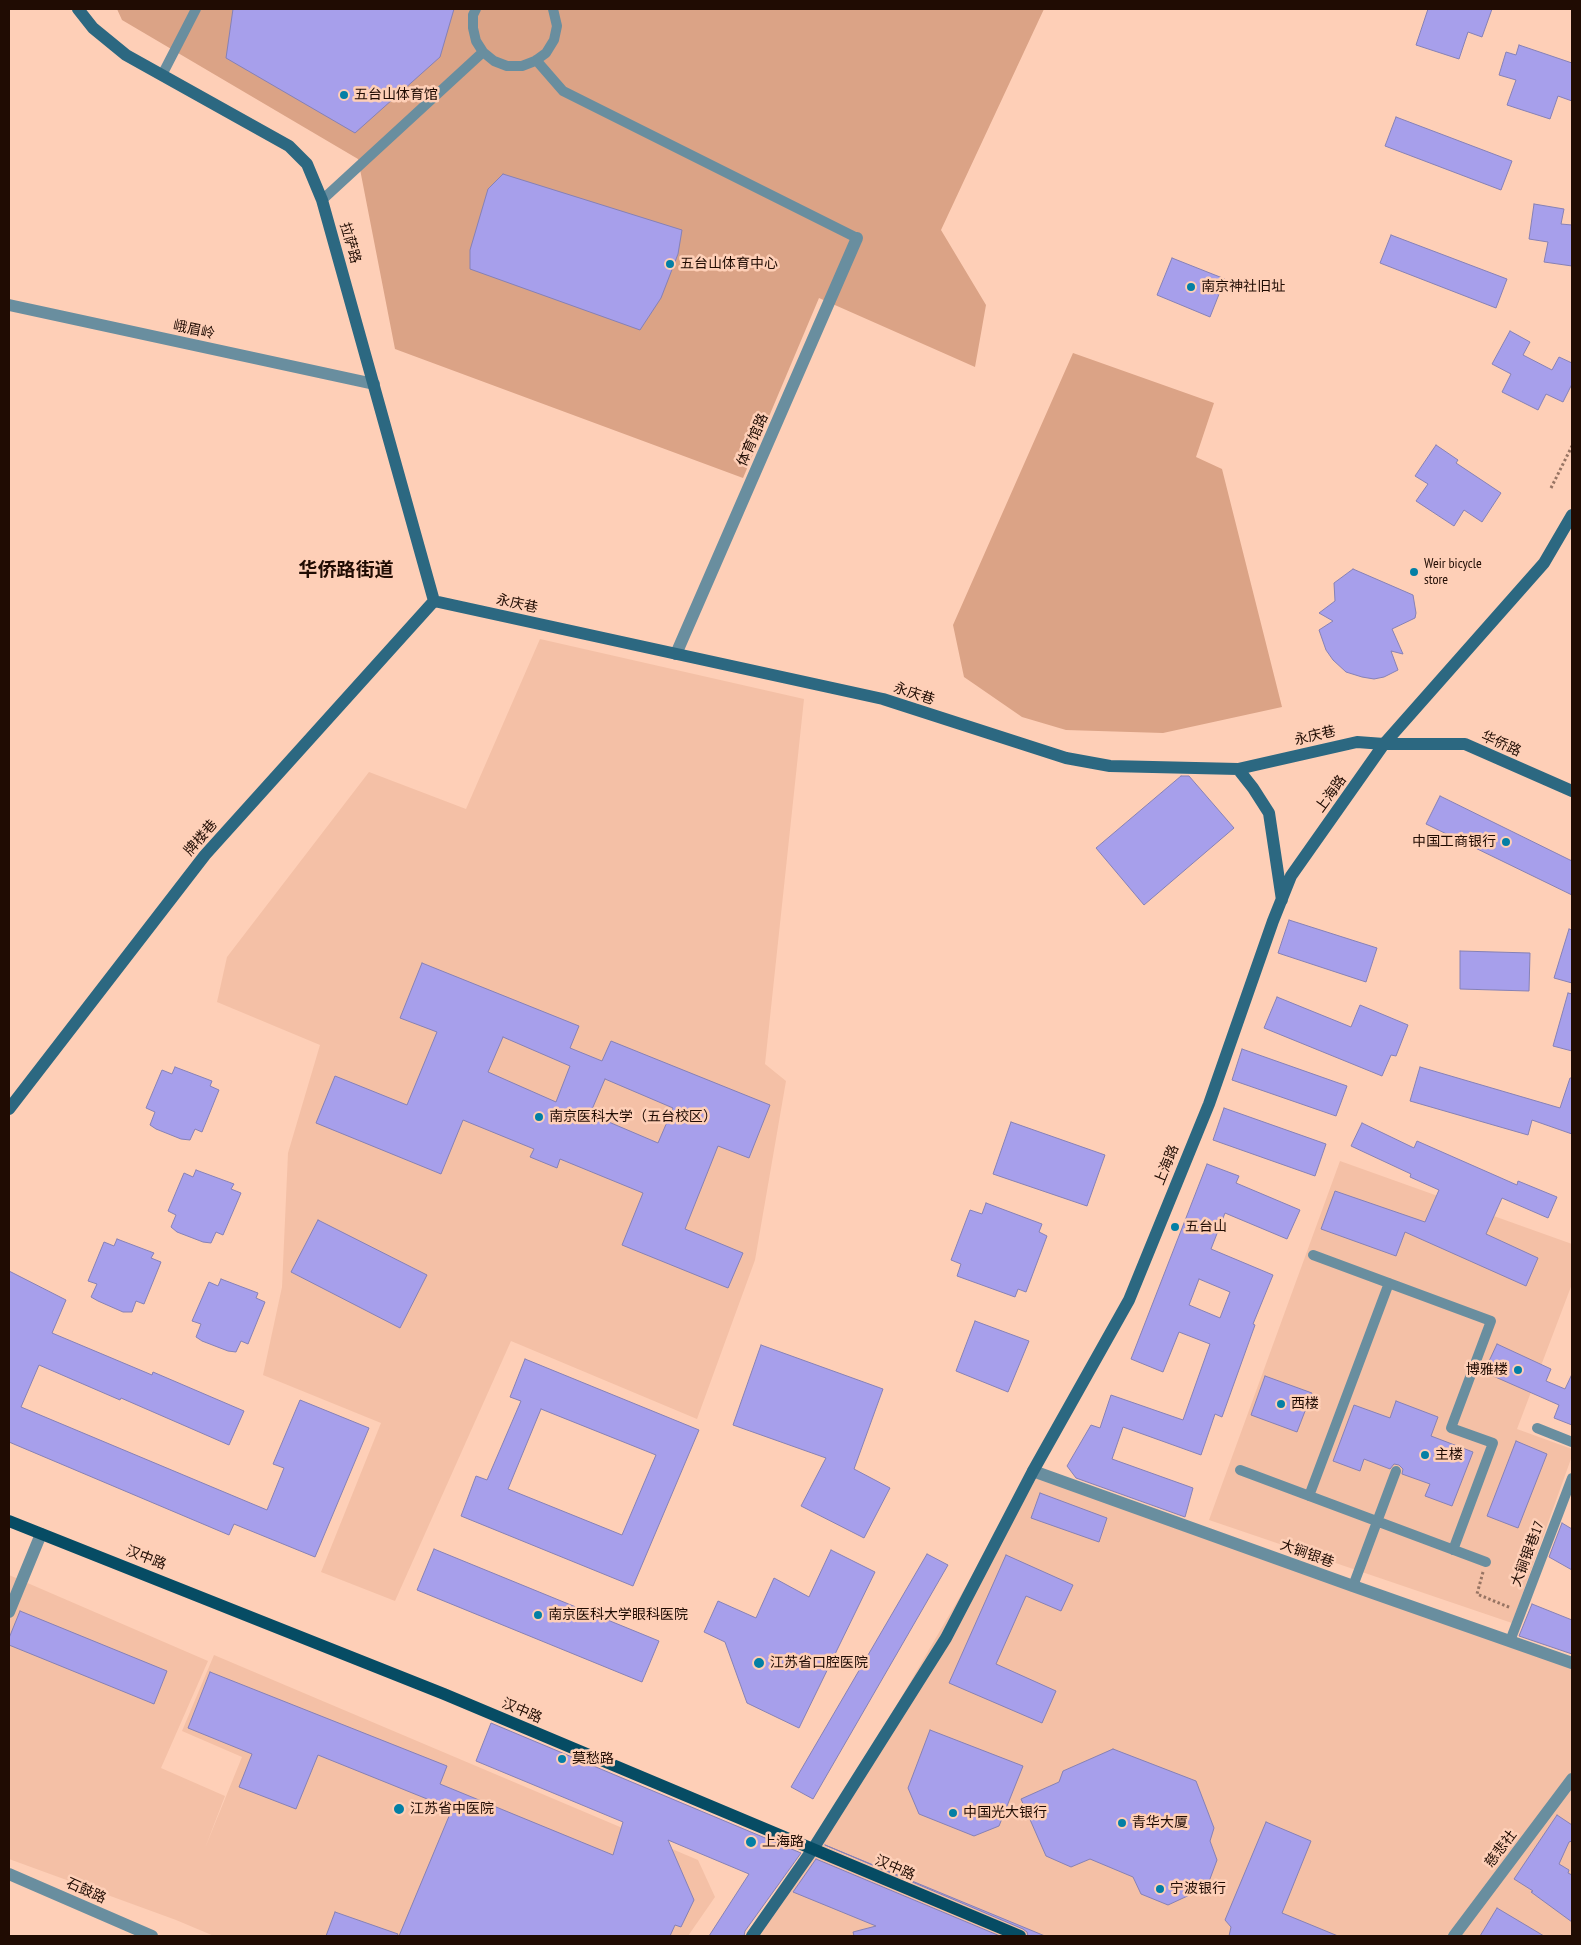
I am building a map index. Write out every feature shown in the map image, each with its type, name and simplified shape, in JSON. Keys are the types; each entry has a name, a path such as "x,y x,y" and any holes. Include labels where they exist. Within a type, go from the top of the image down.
{"main road":[{"name":"汉中路","path":"9,1521 444,1694 1020,1936"}],"street":[{"name":"拉萨路","path":"78,9 93,28 126,55 289,146 307,164 322,200 434,601"},
{"name":"体育馆路","path":"676,654 857,238"},
{"name":"峨眉岭","path":"9,305 374,384"},
{"name":"上海路","path":"813,1849 946,1638 1033,1471 1129,1300 1208,1104 1292,876 1384,744 1544,563 1572,515"},
{"name":"永庆巷","path":"434,601 882,699 1066,758 1110,766 1238,769 1357,742 1384,744"},
{"name":"牌楼巷","path":"9,1109 205,855 434,601"},
{"name":"华侨路","path":"1384,744 1464,744 1572,792"},
{"path":"1238,769 1269,813 1282,900"},
{"name":"大锏银巷","path":"1033,1471 1572,1663"},
{"path":"9,1612 41,1534"},
{"name":"慈悲社","path":"1454,1936 1572,1779"},
{"path":"752,1936 813,1849"},
{"name":"石鼓路","path":"9,1874 152,1936"}],"lane":[{"path":"162,75 196,9"},
{"path":"476,9 473,15 472,28 476,41 482,52 494,61 507,66 522,66 536,60 546,52 554,40 557,26 553,9"},
{"path":"322,200 482,52"},
{"path":"536,60 563,90 857,238"},
{"path":"1313,1255 1491,1321 1451,1428 1493,1443 1453,1550"},
{"path":"1309,1496 1389,1283"},
{"path":"1537,1428 1572,1442"},
{"path":"1240,1470 1486,1562"},
{"path":"1353,1586 1396,1471"},
{"name":"大锏银巷17","path":"1510,1641 1572,1478"}],"path":[{"path":"1551,488 1572,446"},
{"path":"1486,1562 1477,1594 1520,1612"}],"shaded area":[{"name":"五台山体育中心","path":"117,9 1044,9 941,230 986,305 975,367 819,298 743,478 395,349 358,159 122,20"},
{"path":"1073,353 1214,403 1196,457 1222,469 1282,707 1163,733 1066,730 1022,717 964,677 953,625"},
{"name":"南京医科大学（五台校区）","path":"540,639 804,699 765,1064 786,1081 755,1260 697,1419 511,1341 395,1601 321,1572 381,1423 263,1375 282,1287 288,1153 320,1045 217,1002 227,957 369,772 466,809"},
{"path":"1340,1161 1572,1244 1572,1284 1517,1429 1572,1449 1572,1456 1512,1623 1209,1520"},
{"path":"1033,1471 1572,1662 1572,1936 759,1936 813,1849"},
{"name":"江苏省中医院","path":"9,1575 208,1661 161,1768 225,1796 205,1848 242,1757 182,1731 214,1655 698,1860 715,1897 688,1936 214,1936 176,1920 9,1859"}],"building":[{"name":"五台山体育馆","path":"233,9 454,9 440,57 355,133 226,58"},
{"path":"1428,9 1492,9 1482,37 1468,32 1459,59 1416,45"},
{"path":"1519,45 1572,63 1572,101 1558,96 1550,119 1507,105 1516,80 1499,75 1506,52 1516,55"},
{"path":"1396,117 1512,161 1501,190 1385,146"},
{"path":"503,174 682,230 678,254 661,298 640,330 470,269 470,250 488,189"},
{"path":"1534,204 1564,209 1561,224 1572,225 1572,266 1544,262 1548,242 1529,239"},
{"path":"1391,235 1507,279 1496,308 1380,263"},
{"name":"南京神社旧址","path":"1172,258 1225,279 1210,317 1157,295"},
{"path":"1510,331 1530,342 1523,355 1552,370 1559,357 1572,363 1572,384 1563,402 1546,394 1538,410 1502,392 1511,374 1492,364"},
{"path":"1436,445 1458,460 1456,463 1501,493 1482,522 1464,510 1454,526 1416,501 1428,484 1415,476"},
{"path":"1353,569 1413,595 1415,618 1392,629 1403,654 1391,651 1398,670 1384,677 1374,679 1346,672 1333,660 1326,650 1319,630 1333,621 1319,613 1335,601 1334,583"},
{"path":"1181,776 1189,776 1234,828 1144,905 1096,848"},
{"path":"1440,796 1572,861 1572,895 1426,824"},
{"path":"1289,920 1377,948 1366,982 1278,953"},
{"path":"1569,929 1572,930 1572,983 1554,978"},
{"path":"1460,951 1530,953 1529,991 1460,989"},
{"path":"422,963 579,1026 570,1048 602,1061 611,1041 770,1105 749,1158 718,1146 685,1229 743,1253 728,1288 622,1245 643,1193 560,1159 557,1168 530,1157 534,1149 463,1120 441,1174 316,1123 335,1076 407,1105 437,1032 400,1018","holes":["503,1037 570,1066 556,1102 488,1072","605,1079 673,1108 658,1143 590,1114"]},
{"path":"1568,993 1572,994 1572,1051 1553,1046"},
{"path":"1277,997 1351,1027 1360,1005 1408,1025 1396,1056 1391,1055 1382,1076 1264,1028"},
{"path":"1242,1049 1347,1086 1336,1116 1232,1080"},
{"path":"175,1067 212,1081 210,1086 219,1090 202,1132 195,1129 190,1140 181,1139 150,1125 155,1112 146,1108 162,1070 172,1074"},
{"path":"1420,1067 1560,1108 1570,1078 1572,1078 1572,1134 1532,1120 1528,1135 1410,1101"},
{"path":"1224,1108 1326,1144 1315,1176 1213,1140"},
{"path":"1011,1122 1105,1155 1087,1206 993,1174"},
{"path":"1362,1123 1414,1148 1417,1141 1517,1185 1518,1181 1557,1197 1548,1218 1502,1198 1486,1234 1538,1258 1526,1286 1405,1232 1396,1256 1321,1229 1335,1191 1425,1222 1439,1190 1410,1177 1411,1174 1351,1146"},
{"path":"1207,1164 1239,1176 1236,1183 1300,1210 1287,1239 1225,1213 1211,1249 1273,1275 1253,1324 1255,1325 1222,1417 1215,1414 1201,1455 1123,1427 1112,1459 1193,1488 1185,1517 1076,1478 1067,1466 1091,1425 1100,1428 1111,1395 1183,1420 1210,1344 1179,1332 1163,1372 1131,1359","holes":["1199,1279 1230,1292 1220,1318 1189,1305"]},
{"path":"196,1170 234,1184 231,1189 241,1193 223,1235 216,1232 211,1243 203,1242 177,1232 171,1227 176,1215 168,1211 184,1173 193,1177"},
{"path":"986,1203 1042,1224 1039,1232 1047,1236 1026,1292 1018,1289 1015,1297 957,1276 961,1264 951,1260 970,1210 982,1214"},
{"path":"318,1220 427,1275 400,1328 291,1272"},
{"path":"117,1239 154,1253 151,1258 161,1262 144,1304 136,1301 132,1312 123,1312 91,1297 97,1284 88,1281 104,1242 114,1246"},
{"path":"9,1271 66,1300 52,1333 152,1375 153,1372 244,1411 229,1445 39,1365 21,1407 267,1510 284,1468 273,1464 300,1400 369,1428 315,1557 234,1524 229,1535 9,1442"},
{"path":"221,1279 258,1293 256,1298 265,1302 248,1344 241,1341 236,1352 228,1351 196,1337 201,1324 192,1321 209,1282 218,1286"},
{"path":"975,1321 1029,1341 1008,1392 956,1371"},
{"name":"博雅楼","path":"1497,1344 1551,1369 1546,1381 1565,1389 1572,1374 1572,1425 1554,1418 1559,1405 1484,1372"},
{"path":"761,1345 883,1389 854,1469 890,1488 864,1538 801,1506 826,1458 733,1425"},
{"path":"525,1359 699,1430 633,1586 461,1516 476,1476 487,1480 521,1401 510,1397","holes":["541,1409 656,1455 622,1535 508,1489"]},
{"name":"西楼","path":"1265,1376 1312,1393 1297,1432 1251,1415"},
{"name":"主楼","path":"1396,1401 1438,1417 1431,1436 1473,1452 1452,1506 1425,1496 1430,1484 1402,1474 1403,1469 1399,1465 1394,1464 1390,1469 1364,1459 1360,1471 1333,1461 1354,1405 1390,1418"},
{"path":"1516,1441 1547,1454 1518,1528 1487,1516"},
{"path":"1040,1493 1107,1518 1099,1542 1031,1518"},
{"path":"1562,1523 1572,1529 1572,1570 1549,1557"},
{"name":"南京医科大学眼科医院","path":"434,1549 659,1641 642,1682 417,1590"},
{"path":"831,1550 875,1572 799,1728 747,1703 725,1642 704,1632 718,1601 756,1618 774,1578 809,1597"},
{"path":"927,1554 948,1565 813,1799 791,1787"},
{"path":"1006,1555 1073,1585 1061,1611 1026,1596 996,1664 1056,1691 1042,1723 949,1683"},
{"path":"1532,1604 1572,1620 1572,1654 1519,1636"},
{"path":"20,1611 167,1671 154,1704 9,1645 9,1638"},
{"path":"210,1672 447,1766 440,1784 613,1855 623,1822 476,1761 491,1723 801,1853 745,1931 744,1936 709,1936 749,1874 668,1840 694,1900 681,1927 675,1925 670,1936 399,1936 452,1809 318,1755 296,1809 239,1787 252,1754 188,1728"},
{"path":"930,1730 1023,1766 999,1826 974,1836 919,1814 908,1788"},
{"name":"青华大厦","path":"1113,1749 1196,1781 1214,1828 1210,1841 1217,1860 1207,1887 1168,1905 1141,1894 1133,1877 1090,1859 1071,1867 1046,1856 1021,1799 1059,1782 1063,1771"},
{"path":"1557,1815 1572,1825 1572,1841 1569,1842 1559,1864 1569,1870 1568,1873 1572,1875 1572,1922 1531,1892 1533,1891 1514,1879"},
{"path":"1266,1822 1311,1841 1282,1913 1338,1936 1229,1936 1231,1927 1225,1920"},
{"path":"825,1845 1045,1936 1028,1936 1027,1932 1023,1929"},
{"path":"816,1859 1000,1936 854,1936 853,1932 876,1926 793,1892"},
{"path":"1497,1908 1544,1936 1480,1936"},
{"path":"335,1912 398,1934 397,1936 326,1936"}],"place":[{"name":"五台山体育馆","path":"344,95"},
{"name":"五台山体育中心","path":"670,264"},
{"name":"南京神社旧址","path":"1191,287"},
{"name":"Weir bicycle store","path":"1414,572"},
{"name":"中国工商银行","path":"1506,842"},
{"name":"南京医科大学（五台校区）","path":"539,1117"},
{"name":"五台山","path":"1175,1227"},
{"name":"博雅楼","path":"1518,1370"},
{"name":"西楼","path":"1281,1404"},
{"name":"主楼","path":"1425,1455"},
{"name":"南京医科大学眼科医院","path":"538,1615"},
{"name":"江苏省口腔医院","path":"759,1663"},
{"name":"莫愁路","path":"562,1759"},
{"name":"江苏省中医院","path":"399,1809"},
{"name":"中国光大银行","path":"953,1813"},
{"name":"青华大厦","path":"1122,1823"},
{"name":"上海路","path":"751,1842"},
{"name":"宁波银行","path":"1160,1889"}],"district":[{"name":"华侨路街道","path":"346,571"}]}
